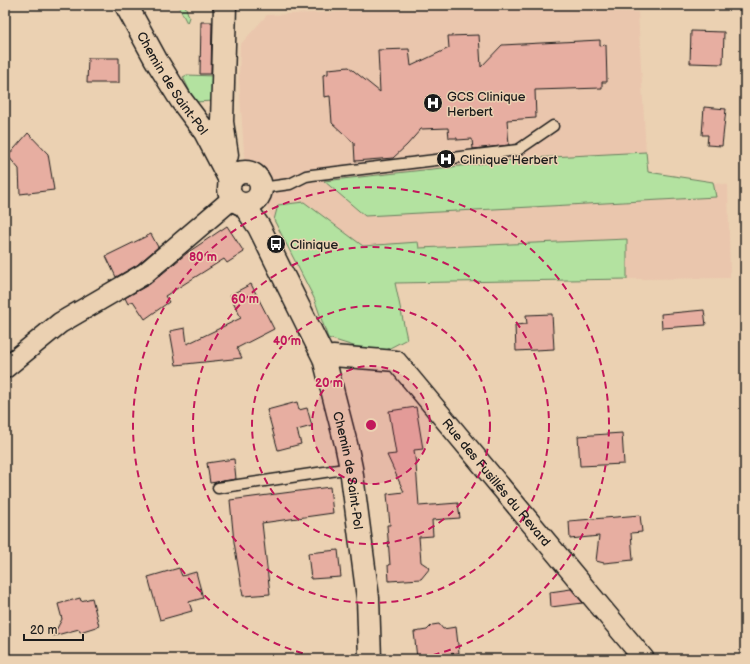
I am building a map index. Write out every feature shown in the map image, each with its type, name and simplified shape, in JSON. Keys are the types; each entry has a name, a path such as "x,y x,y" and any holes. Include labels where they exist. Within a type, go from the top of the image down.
{"main road":[{"name":"Chemin de Saint-Pol","path":"126,5 156,60 181,100 205,132 240,185 324,358 351,468 368,598 370,659"},
{"name":"Chemin de Saint-Pol","path":"224,5 222,122 240,185"}],"street":[{"path":"5,368 60,323 144,274 240,185"},
{"name":"Rue des Fusillés du Revard","path":"324,358 334,356 396,361 644,659"}],"lane":[{"path":"240,185 290,184 306,176 312,175 518,150 552,126"},
{"path":"218,488 351,468"}],"shaded area":[{"name":"Clinique Herbert","path":"529,8 638,12 647,172 728,185 730,278 382,282 314,298 245,166 239,80 240,45 267,15 381,10"}],"green space":[{"path":"178,5 185,5 189,17 187,23"},
{"path":"187,75 215,76 214,101 195,102 183,77"},
{"path":"646,152 648,172 713,182 716,197 365,216 324,181 532,158"},
{"path":"304,202 363,246 418,242 419,248 627,239 627,279 395,283 407,339 386,350 357,347 328,338 314,298 274,220 278,205"}],"building":[{"path":"201,22 212,22 211,74 200,74"},
{"path":"691,31 724,32 723,64 690,63"},
{"name":"GCS Clinique Herbert","path":"479,35 481,67 502,45 600,40 600,46 606,45 607,82 602,82 602,88 535,90 536,118 507,120 509,145 473,149 472,139 457,140 457,138 449,138 448,128 421,129 393,158 355,161 354,143 332,123 330,96 324,97 323,75 328,74 328,69 349,67 380,92 378,50 409,49 411,66 449,48 448,36"},
{"path":"88,58 119,58 119,83 87,83"},
{"path":"704,107 726,109 722,146 707,145 708,135 702,135"},
{"path":"28,133 48,154 54,190 20,194 19,169 8,156"},
{"path":"227,226 244,252 227,263 224,259 165,296 169,302 145,319 133,301 128,304 125,298 150,284 187,253"},
{"path":"151,234 158,247 137,265 116,277 106,256"},
{"path":"251,284 274,329 237,348 242,358 176,365 170,331 185,328 187,344 241,318 230,295"},
{"path":"704,310 706,325 662,328 661,314"},
{"path":"552,314 554,349 516,351 515,325 527,324 526,315"},
{"path":"297,402 299,410 307,408 312,426 297,430 301,444 278,450 267,410"},
{"path":"416,407 423,449 414,450 419,506 458,503 460,518 432,520 433,536 419,537 421,562 430,568 421,579 389,581 388,565 390,565 387,525 390,525 387,494 404,492 387,455 396,454 389,411"},
{"path":"622,433 624,464 580,466 578,436"},
{"path":"234,459 236,479 210,483 207,463"},
{"path":"330,487 333,513 262,523 270,594 243,596 234,542 230,500"},
{"path":"640,515 642,532 631,533 633,560 604,563 596,561 599,536 570,539 569,521"},
{"path":"338,550 341,577 311,579 308,553"},
{"path":"179,568 182,576 196,572 203,598 189,602 192,611 160,620 148,577"},
{"path":"571,589 583,603 551,607 550,592"},
{"path":"80,598 81,601 92,598 99,626 80,632 79,629 53,636 62,619 58,604"},
{"path":"439,624 443,629 456,627 459,653 417,658 414,632 427,630 432,625"}],"place":[{"name":"GCS Clinique Herbert","path":"433,103"},
{"name":"Clinique Herbert","path":"446,159"},
{"name":"Clinique","path":"276,244"}]}
